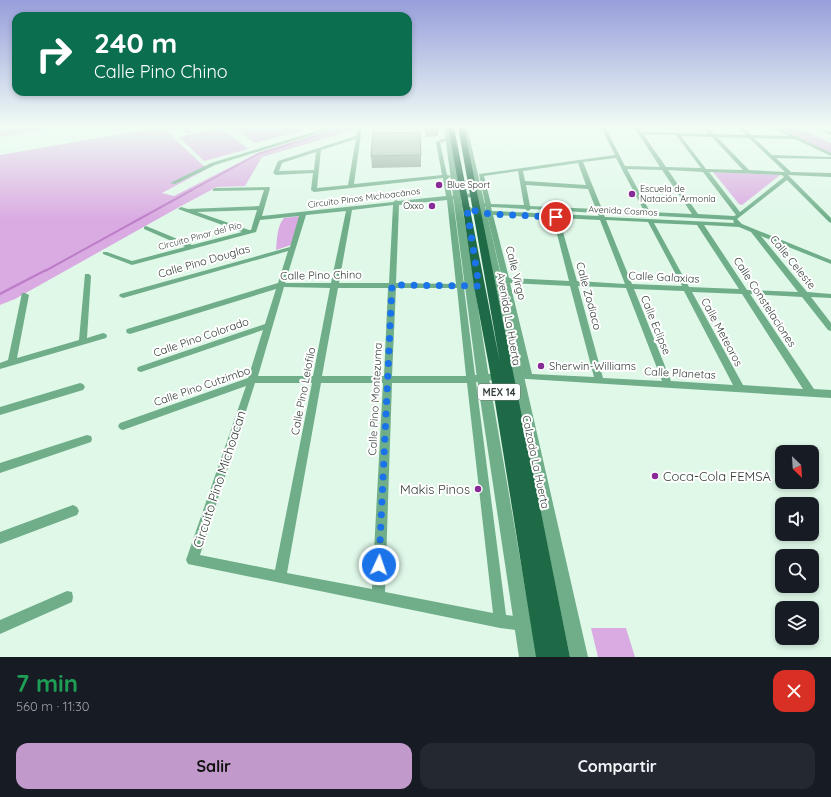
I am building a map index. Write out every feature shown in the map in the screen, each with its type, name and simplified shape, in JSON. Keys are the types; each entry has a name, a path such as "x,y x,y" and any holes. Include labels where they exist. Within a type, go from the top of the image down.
{"main road":[{"name":"Avenida La Huerta","path":"459,158 471,204 483,283 512,376 561,657"},
{"name":"Avenida La Huerta","path":"512,376 540,626 545,657"}],"street":[{"path":"173,183 213,164 233,158"},
{"path":"293,158 280,162 276,173 316,171"},
{"path":"318,158 314,190 453,176"},
{"path":"351,186 355,158"},
{"path":"441,158 445,176 471,204"},
{"path":"451,158 453,176 471,204"},
{"path":"467,158 471,204 483,283 477,378 500,621"},
{"path":"528,209 520,170 607,158"},
{"path":"619,158 648,214"},
{"path":"656,158 696,216"},
{"path":"696,158 737,216 740,225 831,262"},
{"path":"734,158 748,172"},
{"path":"772,158 786,175 831,221"},
{"name":"Calle Eclipse","path":"580,162 668,384"},
{"path":"623,167 786,175 831,175"},
{"name":"Calle Virgo","path":"512,376 483,283 471,204 481,175 520,170"},
{"path":"737,216 786,175"},
{"path":"523,183 590,186"},
{"name":"Circuito Pinar del Río","path":"105,253 132,263 254,231 267,188 215,190"},
{"name":"Circuito Pinos Michoacános","path":"258,218 303,214 396,202 471,204"},
{"name":"Calle Pino Montezuma","path":"378,596 396,202"},
{"name":"Avenida Cosmos","path":"471,204 528,209 696,216 737,216"},
{"name":"Avenida Cosmos","path":"471,204 556,217 740,225"},
{"path":"189,211 261,208"},
{"name":"Calle Pino Leiofilo","path":"280,577 349,208"},
{"path":"181,209 247,232"},
{"name":"Circuito Pino Michoacan","path":"303,214 267,326 252,380 192,560 500,621 540,626"},
{"name":"Calle Zodiaco","path":"556,217 599,380"},
{"name":"Calle Meteoros","path":"651,222 740,388"},
{"name":"Calle Constelaciones","path":"700,224 811,393"},
{"path":"146,228 191,247"},
{"name":"Calle Celeste","path":"752,230 831,328"},
{"name":"Calle Pino Douglas","path":"123,296 292,248"},
{"path":"83,342 87,276"},
{"name":"Calle Pino Chino","path":"130,331 280,285 483,283"},
{"name":"Calle Galaxias","path":"483,283 574,283 831,296"},
{"path":"12,362 25,294"},
{"name":"Calle Pino Colorado","path":"141,369 267,326"},
{"path":"0,366 103,336"},
{"name":"Calle Planetas","path":"477,378 512,376 831,394"},
{"name":"Calzada La Huerta","path":"512,376 579,657"},
{"path":"477,378 528,657"},
{"name":"Calle Pino Cutzimbo","path":"123,426 252,380 477,378"},
{"path":"0,411 80,387"},
{"path":"0,468 87,439"},
{"path":"0,538 73,511"},
{"path":"0,627 67,597"}],"shaded area":[{"path":"0,158 195,158 207,169 162,193 174,196 249,158 262,158 245,186 217,187 15,299 0,305"},
{"path":"201,158 216,158 204,161"},
{"path":"713,172 780,175 742,205 739,204"},
{"path":"301,216 291,245 276,250 279,229 284,218"},
{"path":"591,628 626,628 635,657 598,657"}],"waterway":[{"path":"190,191 251,158"},
{"path":"45,271 192,190"},
{"path":"0,294 46,270"}],"place":[{"name":"Blue Sport","path":"439,185"},
{"name":"Escuela de Natación Armonía","path":"632,194"},
{"name":"Oxxo","path":"432,206"},
{"name":"Sherwin-Williams","path":"541,366"},
{"name":"Coca-Cola FEMSA","path":"655,476"},
{"name":"Makis Pinos","path":"478,489"}],"route":[{"path":"379,565 392,285 479,286 467,209 490,214 556,217"}]}
